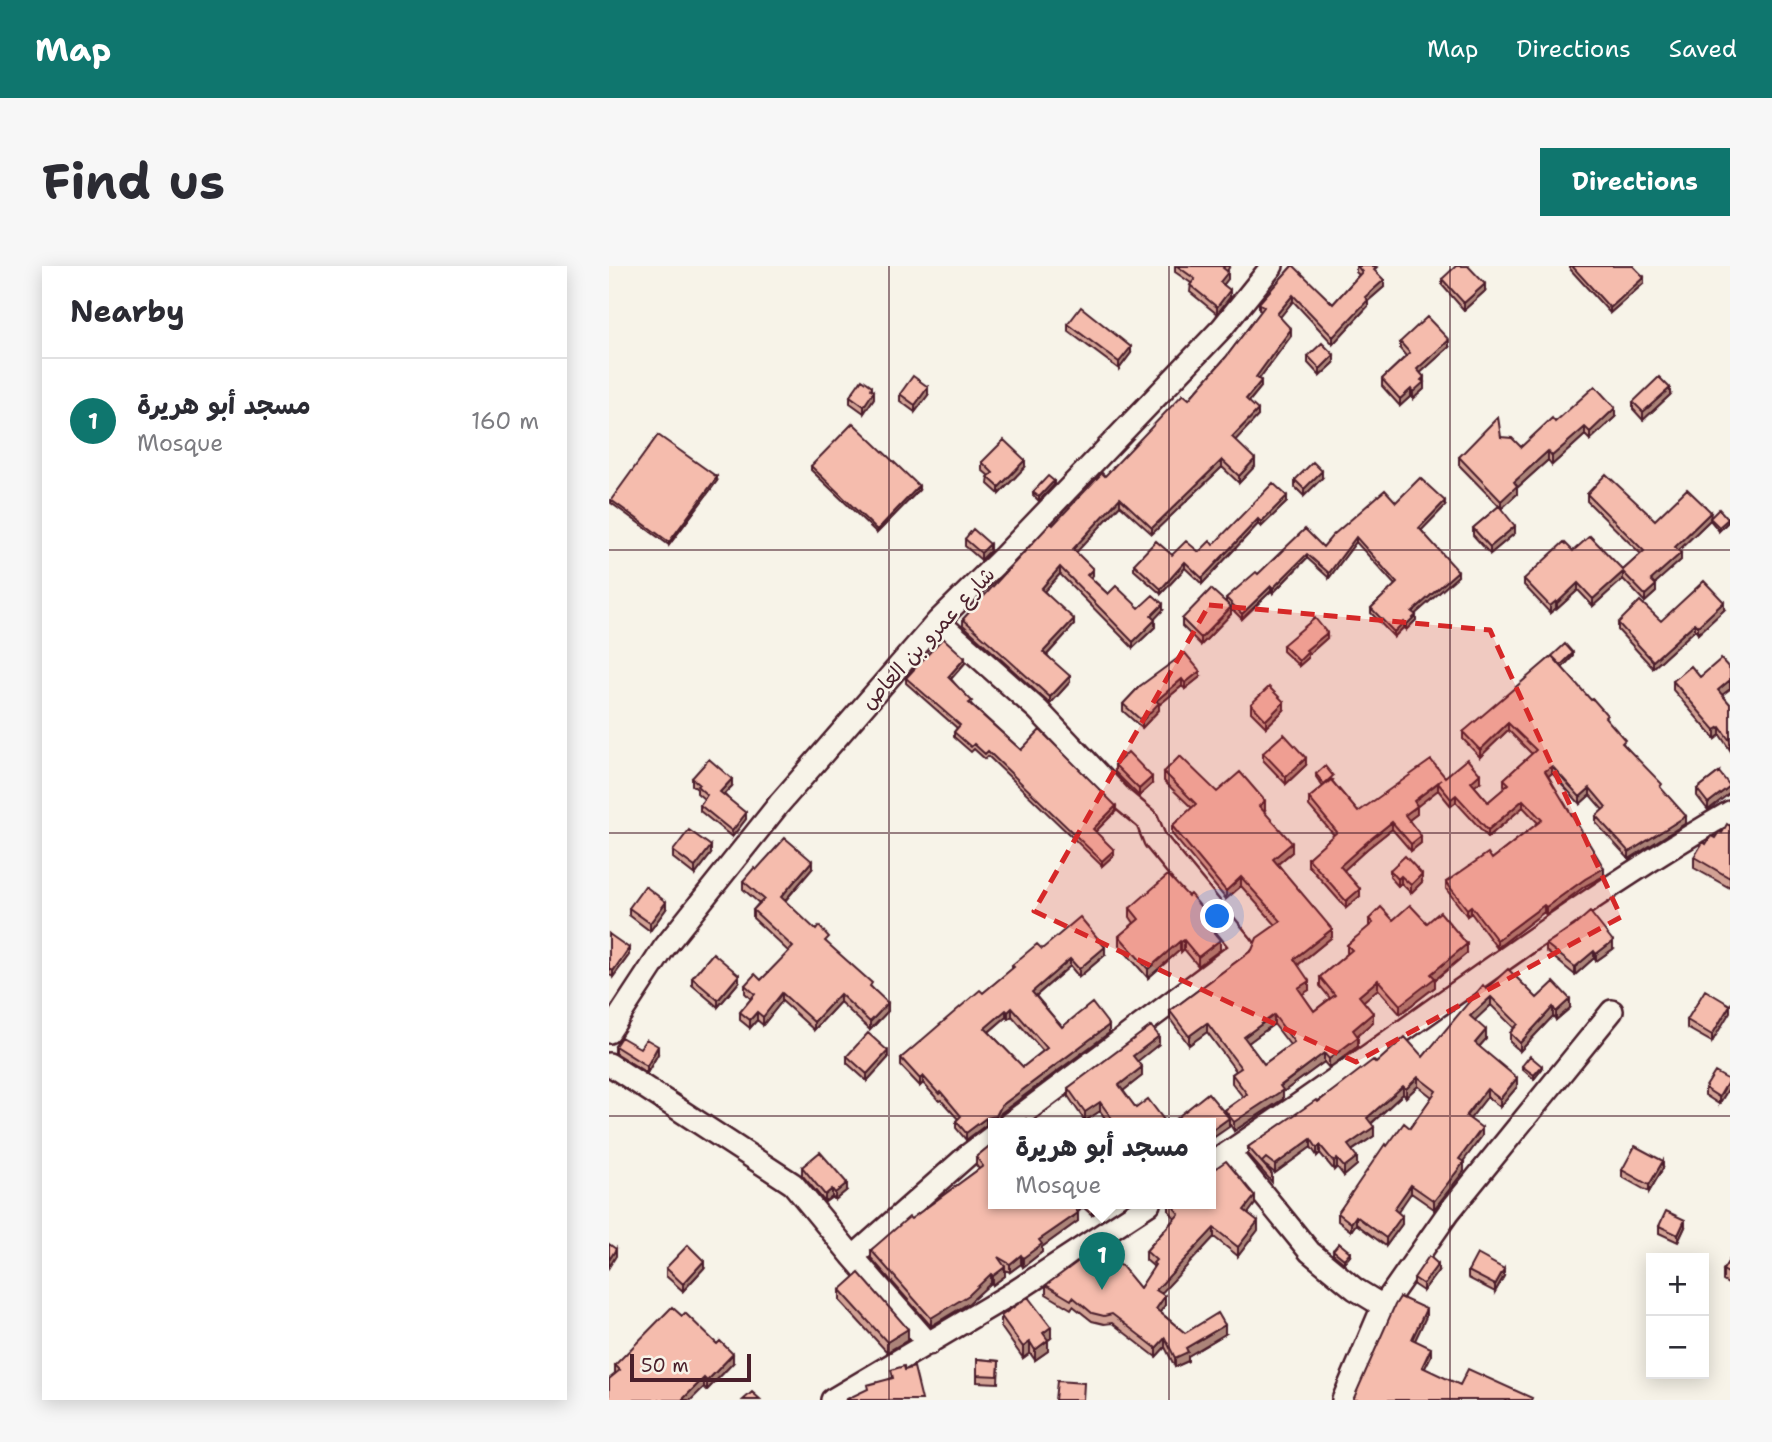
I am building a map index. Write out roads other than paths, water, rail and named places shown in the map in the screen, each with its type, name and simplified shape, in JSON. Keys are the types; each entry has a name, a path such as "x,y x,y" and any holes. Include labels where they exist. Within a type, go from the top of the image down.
{"street":[{"name":"شارع عمرو بن العاص","path":"609,1032 664,947 779,804 939,621 1222,328 1272,266"},
{"path":"939,621 1038,710 1123,800 1147,820 1155,840 1244,948 1017,1118"},
{"path":"1216,1160 1429,1014 1559,920 1669,848 1730,812"},
{"path":"1342,1400 1383,1306 1448,1213 1612,1012"},
{"path":"609,1064 793,1184 929,1344"},
{"path":"853,1257 988,1140"},
{"path":"1229,1152 1310,1252 1355,1289 1383,1306"},
{"path":"832,1400 1016,1291 1141,1209"}],"place":[{"name":"مسجد أبو هريرة","path":"1102,1290"}]}
